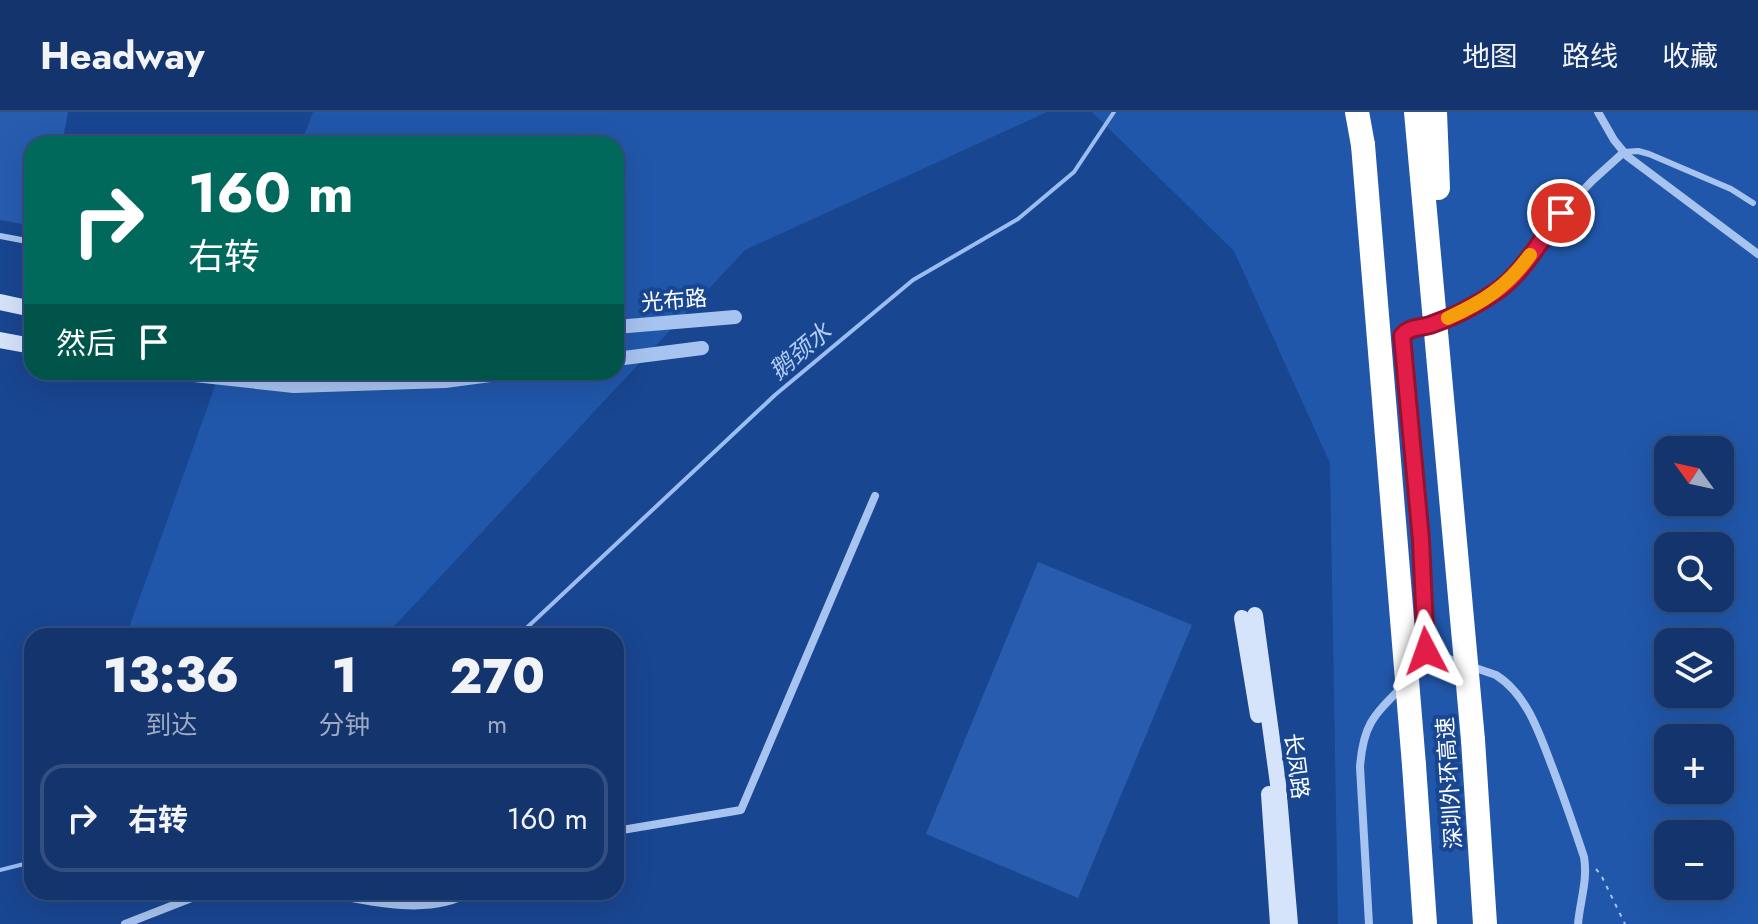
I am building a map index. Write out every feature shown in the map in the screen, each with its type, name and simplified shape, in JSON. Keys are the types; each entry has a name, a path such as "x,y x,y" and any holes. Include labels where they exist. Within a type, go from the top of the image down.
{"highway":[{"name":"深圳外环高速","path":"1359,112 1425,924"},
{"name":"深圳外环高速","path":"1416,112 1473,740 1485,924"},
{"path":"1435,112 1438,343"}],"main road":[{"path":"0,302 24,307"},
{"path":"0,340 24,344"},
{"name":"长凤路","path":"1278,924 1267,774 1248,616 1278,784 1290,924"}],"street":[{"path":"1598,112 1614,140 1638,165 1758,254"},
{"path":"1369,924 1361,751 1371,719 1414,674 1426,651 1421,540 1402,336 1408,329 1427,326 1456,315 1508,282 1561,213 1624,152"},
{"name":"光布路","path":"624,326 735,317"},
{"path":"624,358 702,348"},
{"path":"243,380 294,386 453,380"},
{"path":"624,830 741,810 875,496"},
{"path":"1426,651 1496,675 1517,694 1532,719 1584,857 1585,885 1578,924"},
{"path":"125,924 186,900"},
{"path":"361,900 381,904 426,905 452,900"}],"lane":[{"path":"1624,152 1649,154 1731,189 1753,203"},
{"path":"0,236 24,240"}],"path":[{"path":"1584,857 1601,875 1625,924"}],"shaded area":[{"path":"313,112 1047,112 745,250 624,380 624,136 304,136"},
{"path":"1092,112 1758,112 1758,924 1338,924 1330,463 1234,251"},
{"path":"217,380 624,380 392,628 129,628"}],"building":[{"path":"0,112 68,112 64,136 24,136 24,224 0,220"},
{"path":"1038,562 1192,625 1078,898 926,834"}],"waterway":[{"name":"鹅颈水","path":"527,628 775,395 913,280 1018,219 1074,172 1114,112"},
{"name":"鹅颈水","path":"0,870 24,864"}],"slow traffic":[{"path":"1448,318 1497,291 1517,273 1530,255"}],"route":[{"path":"1426,651 1421,540 1402,336 1408,329 1449,318 1497,291 1517,273 1561,213"}]}
